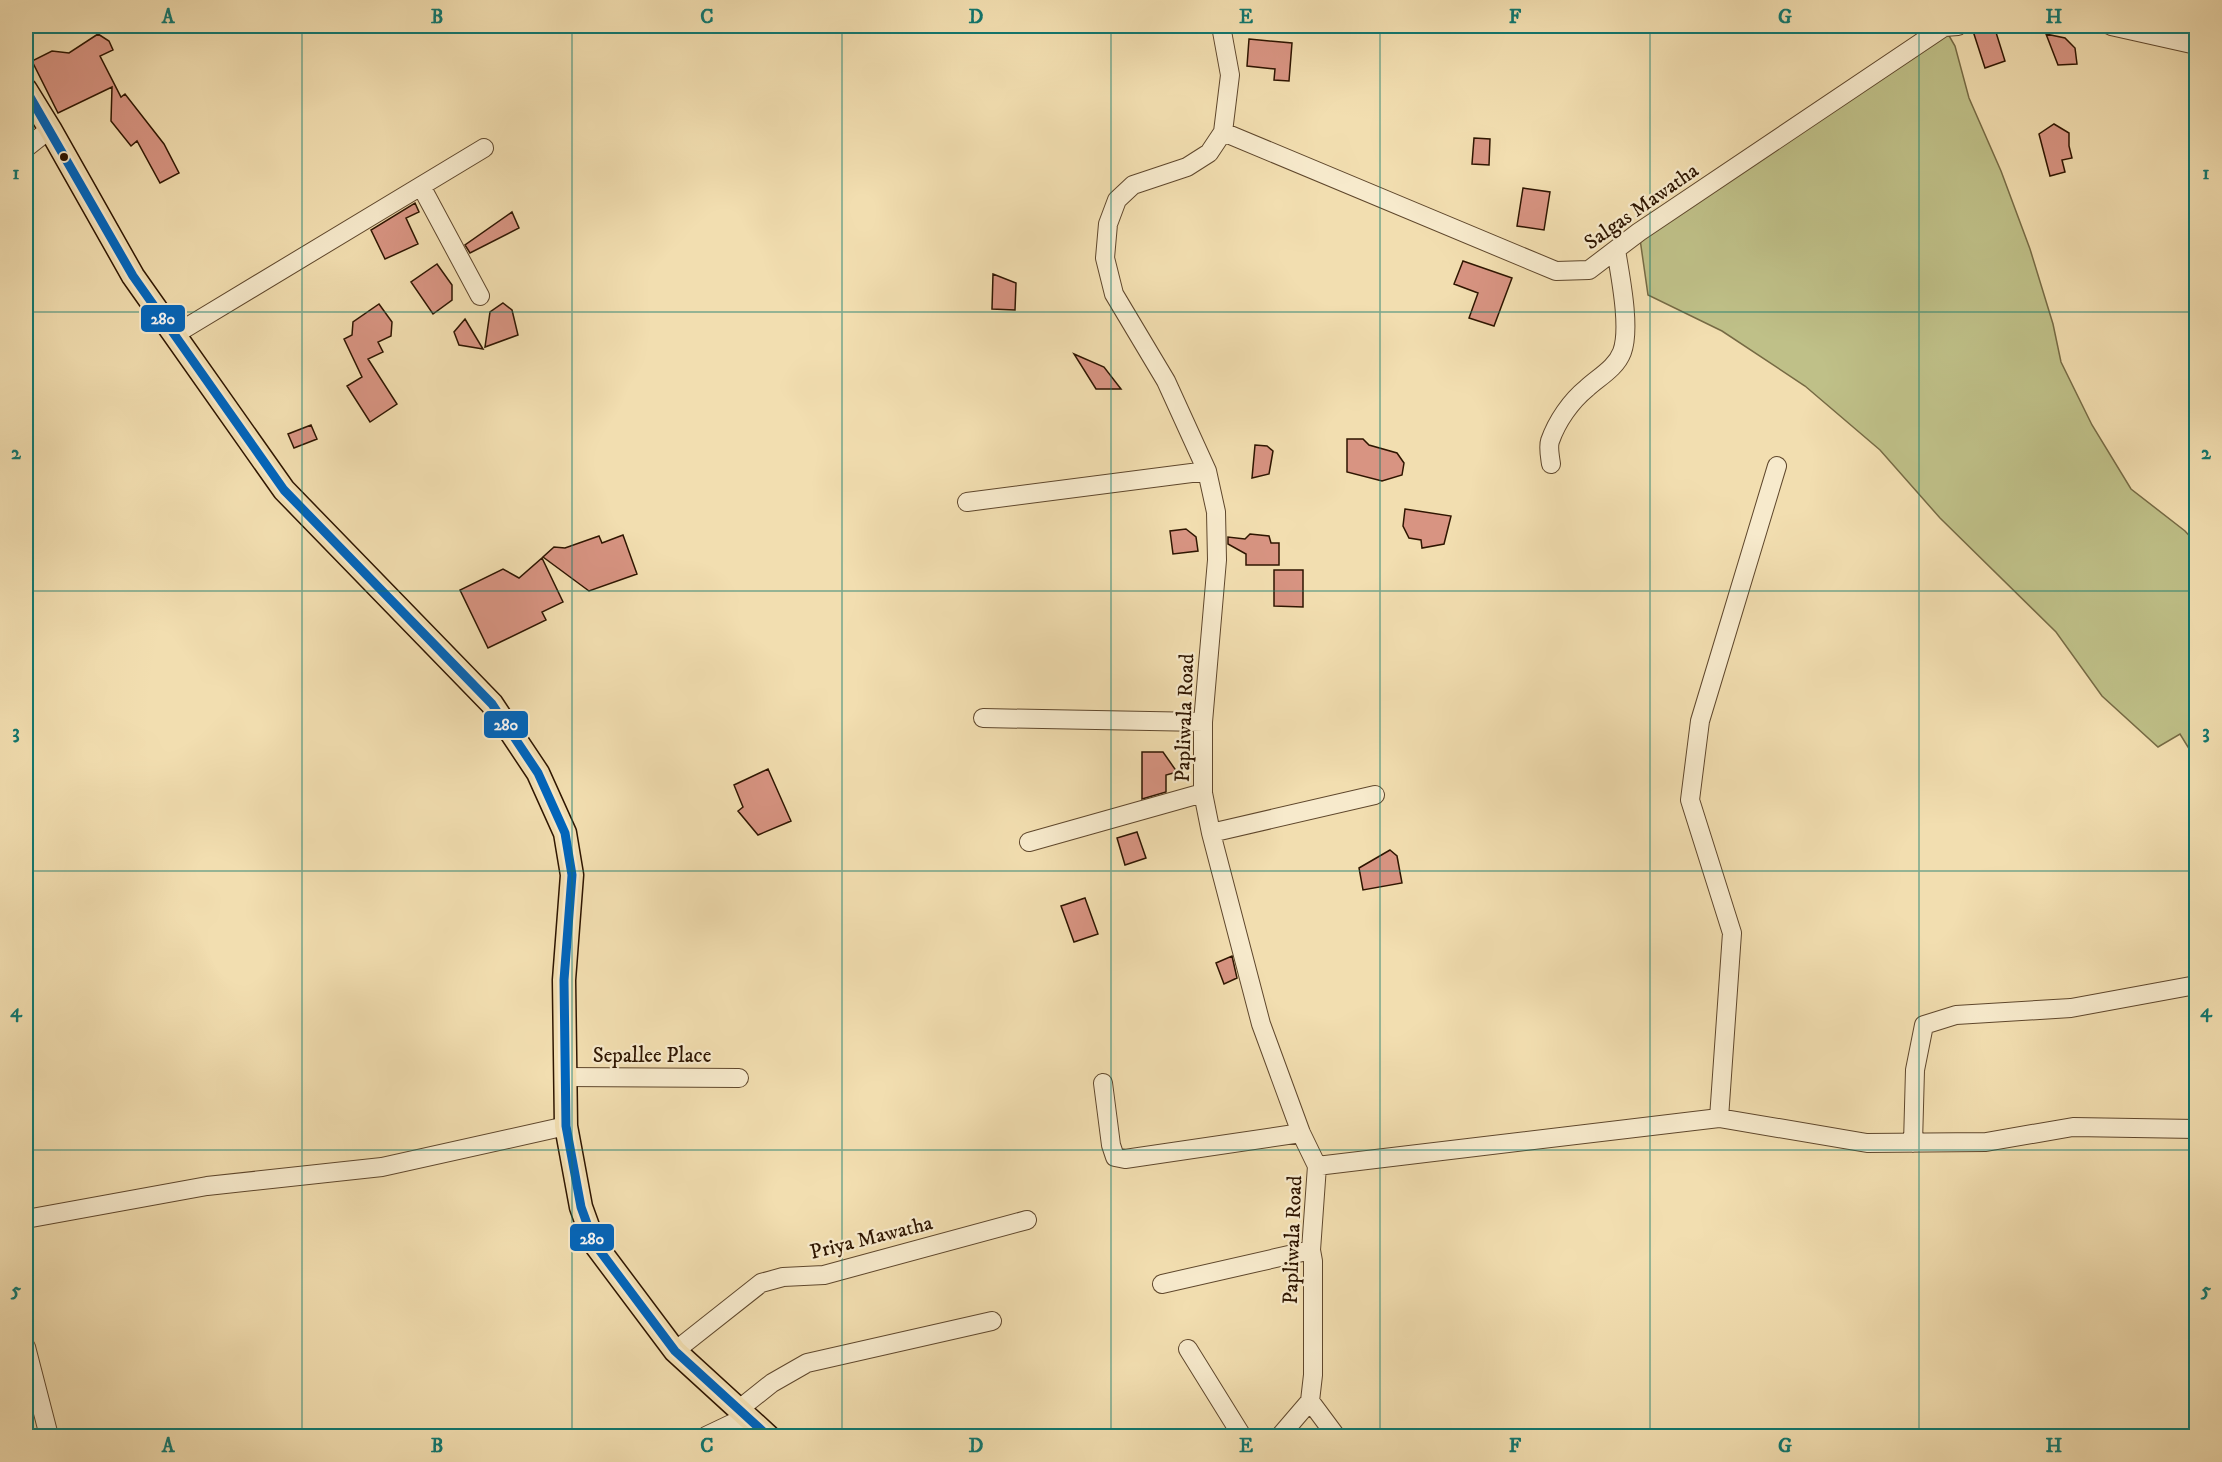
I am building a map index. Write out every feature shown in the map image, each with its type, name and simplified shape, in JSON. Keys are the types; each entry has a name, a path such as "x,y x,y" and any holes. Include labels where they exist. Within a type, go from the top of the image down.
{"main road":[{"path":"26,90 133,276 284,490 492,704 538,773 565,833 573,875 564,980 566,1126 581,1207 594,1243 675,1352 768,1437"}],"street":[{"path":"1221,26 1230,75 1223,132"},
{"name":"Salgas Mawatha","path":"1223,132 1556,271 1589,270 1944,27 1958,26"},
{"path":"2111,26 2196,45"},
{"path":"26,148 50,129"},
{"name":"Papliwala Road","path":"1223,132 1209,153 1187,167 1133,185 1118,200 1108,224 1105,258 1114,294 1166,381 1207,471 1216,512 1216,560 1203,722 1203,794 1261,1024 1301,1133 1317,1166 1311,1250 1313,1261 1313,1375 1310,1401"},
{"path":"174,335 484,148"},
{"path":"421,186 480,296"},
{"path":"1551,464 1549,443 1565,411 1585,389 1610,370 1622,352 1625,334 1616,250"},
{"path":"1719,1118 1732,933 1690,800 1700,721 1777,466"},
{"path":"967,502 1207,471"},
{"path":"983,718 1203,722"},
{"path":"1029,842 1203,794"},
{"path":"1211,833 1375,795"},
{"path":"1913,1143 1915,1070 1924,1025 1956,1015 2071,1008 2196,985"},
{"name":"Sepallee Place","path":"565,1077 739,1078"},
{"path":"1103,1083 1110,1145 1115,1157 1125,1159 1301,1133"},
{"path":"1317,1166 1719,1118 1867,1143 1986,1142 2073,1127 2196,1129"},
{"path":"26,1219 207,1186 382,1167 566,1126"},
{"name":"Priya Mawatha","path":"675,1352 761,1283 783,1277 824,1275 1027,1220"},
{"path":"1162,1284 1311,1250"},
{"path":"706,1437 742,1413 772,1383 807,1363 992,1321"},
{"path":"26,1347 49,1437"},
{"path":"1188,1349 1242,1437"},
{"path":"1280,1437 1310,1401 1336,1437"}],"green space":[{"path":"1944,27 1955,46 1969,98 2001,171 2030,249 2053,324 2061,362 2092,425 2131,489 2185,531 2196,543 2196,760 2180,734 2158,747 2102,696 2056,632 1940,518 1880,450 1805,386 1722,331 1648,295 1639,232"}],"building":[{"path":"1994,26 2005,61 1985,68 1972,28"},
{"path":"98,34 109,41 113,50 100,56 121,97 125,94 164,144 179,173 160,183 137,141 131,146 111,121 112,87 58,113 32,61 52,51 69,53"},
{"path":"2046,34 2065,38 2075,48 2077,64 2058,65"},
{"path":"1249,39 1292,43 1289,81 1274,80 1275,69 1247,66"},
{"path":"2054,124 2069,133 2072,158 2062,160 2065,172 2050,176 2039,134"},
{"path":"1474,138 1490,139 1489,165 1472,164"},
{"path":"1523,188 1550,192 1544,230 1517,226"},
{"path":"415,203 419,212 406,218 418,244 385,259 371,230"},
{"path":"512,212 519,228 470,253 465,245"},
{"path":"1463,261 1512,278 1494,326 1469,318 1478,293 1454,284"},
{"path":"437,264 452,285 452,300 433,314 411,282"},
{"path":"993,274 1016,283 1015,310 992,309"},
{"path":"503,303 512,310 518,335 485,347 490,312"},
{"path":"379,304 392,322 391,336 378,342 383,352 368,359 397,404 370,422 347,386 362,377 344,339 352,335 353,322"},
{"path":"465,319 483,349 459,345 454,332"},
{"path":"1074,354 1104,367 1121,389 1096,389"},
{"path":"311,425 317,439 294,448 288,434"},
{"path":"1347,439 1363,439 1369,445 1397,453 1404,463 1402,475 1382,481 1347,472"},
{"path":"1255,445 1267,446 1273,451 1269,474 1252,478"},
{"path":"1405,509 1451,516 1444,544 1422,548 1421,540 1409,538 1403,526"},
{"path":"1186,529 1196,537 1198,551 1173,554 1170,531"},
{"path":"1250,534 1269,536 1271,543 1279,543 1279,565 1246,565 1246,554 1228,544 1228,537 1245,539"},
{"path":"623,535 637,574 589,591 543,557 554,547 565,548 599,536 602,543"},
{"path":"542,558 563,602 542,612 546,620 488,648 460,590 503,569 519,578"},
{"path":"1274,570 1303,570 1303,607 1274,606"},
{"path":"1142,752 1163,752 1177,772 1166,775 1166,792 1142,799"},
{"path":"768,769 791,821 758,835 738,811 743,807 734,785"},
{"path":"1137,832 1146,858 1125,865 1117,838"},
{"path":"1390,850 1397,856 1402,883 1363,890 1359,868"},
{"path":"1085,898 1098,934 1074,942 1061,906"},
{"path":"1232,956 1237,978 1224,984 1216,963"}],"transit line":[{"name":"280","path":"26,90 133,276 284,490 492,704 538,773 565,833 572,875 564,980 566,1126 581,1207 594,1243 675,1351 768,1436"}]}
